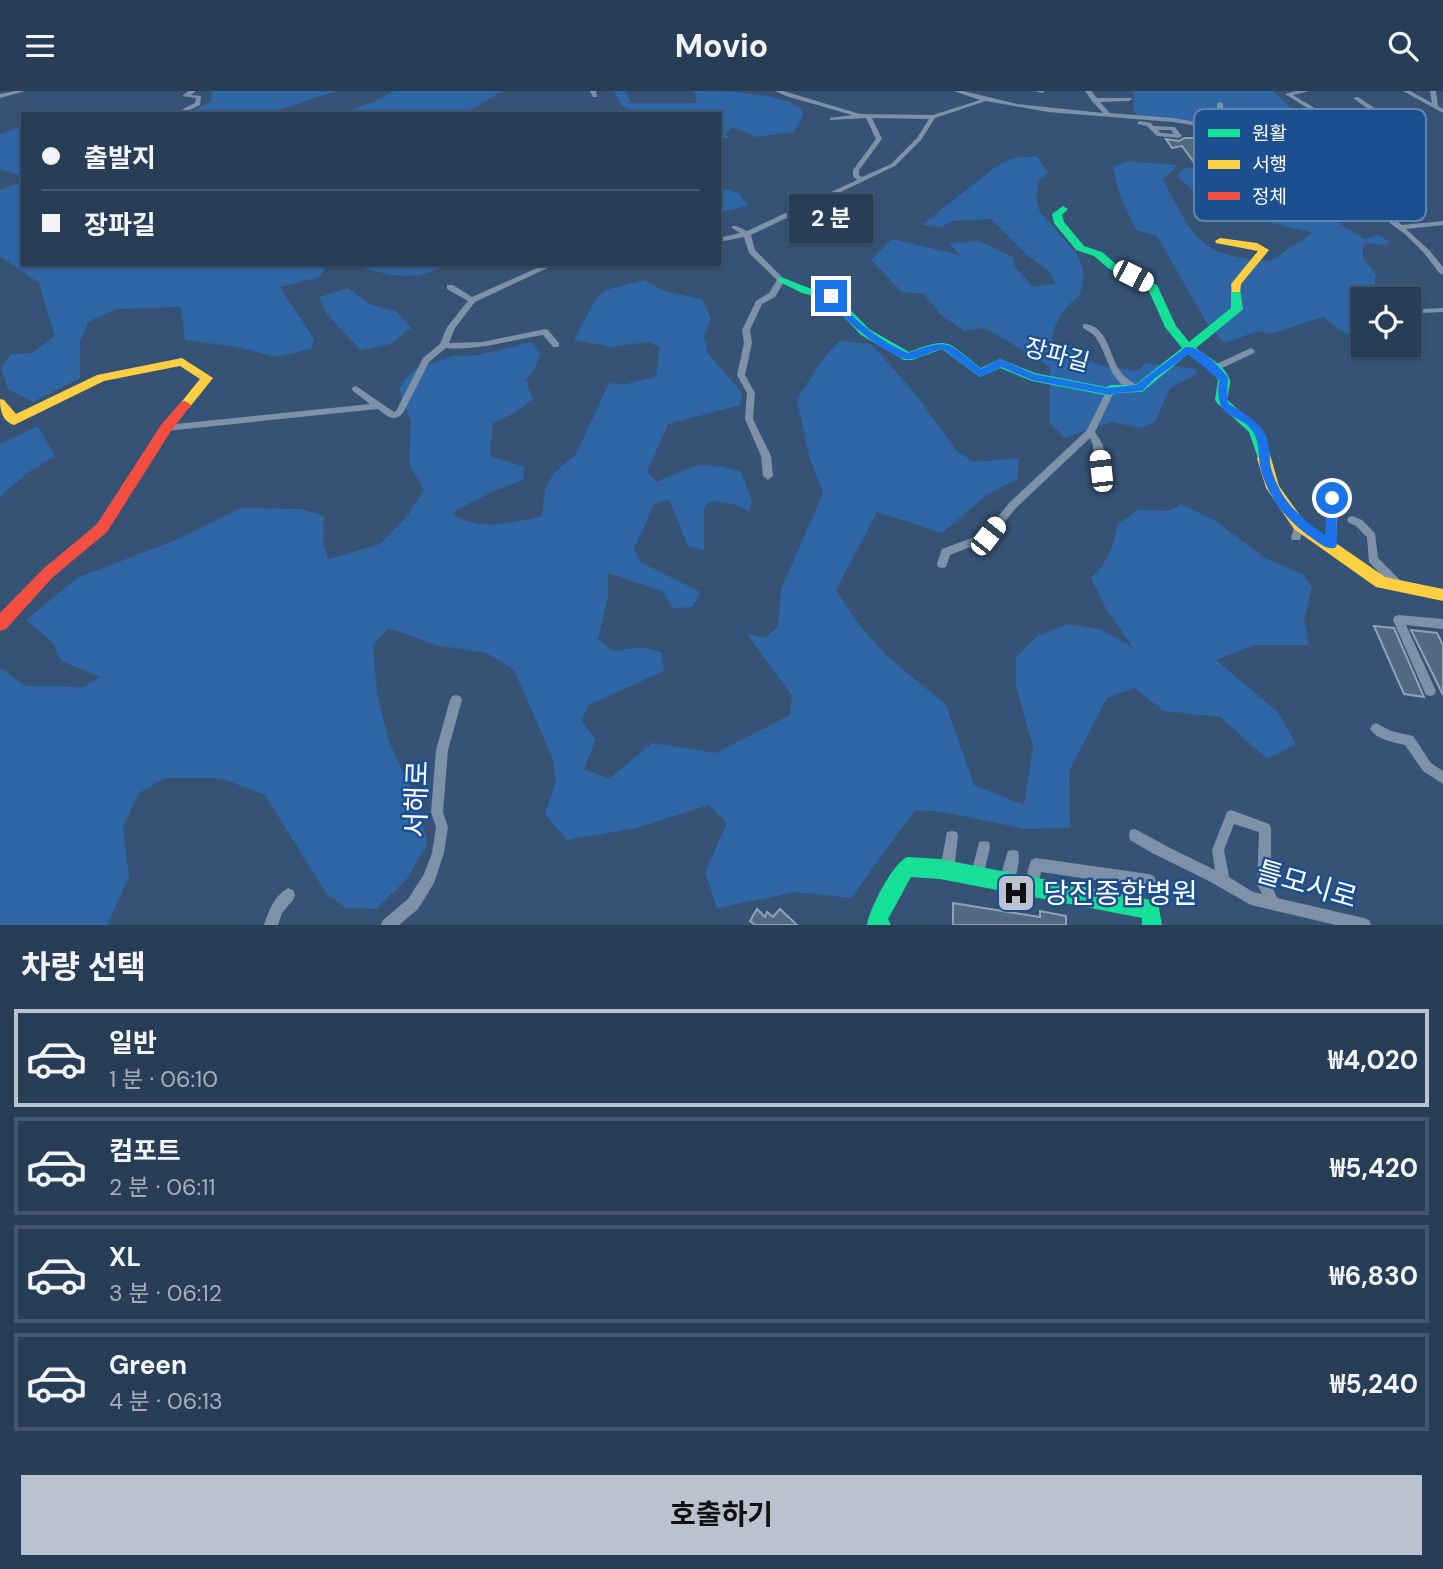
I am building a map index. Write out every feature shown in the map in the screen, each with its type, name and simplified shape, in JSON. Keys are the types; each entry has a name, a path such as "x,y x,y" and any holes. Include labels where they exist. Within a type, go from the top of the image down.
{"street":[{"path":"0,96 22,91"},
{"path":"180,112 198,103 198,97 186,96 193,91"},
{"path":"778,91 804,100 834,105 866,117 879,139 856,170 856,176 861,180"},
{"path":"957,91 988,99 1194,123"},
{"path":"1088,91 1108,115 1151,126 1188,122"},
{"path":"1306,91 1288,94 1312,109"},
{"path":"1406,91 1443,111"},
{"path":"1433,91 1435,107"},
{"path":"1356,98 1372,109"},
{"path":"832,119 933,117 988,99"},
{"path":"1094,100 1129,99"},
{"path":"1220,104 1220,109"},
{"path":"721,240 747,234 893,165 919,139 933,117"},
{"path":"1063,208 1057,214 1059,223 1080,248 1098,254 1112,266 1153,287 1171,327 1189,349 1215,368 1224,379 1222,400 1255,428 1261,437 1266,468 1273,488 1297,531 1331,545 1370,577 1402,589 1443,595"},
{"path":"1394,221 1403,227 1443,272"},
{"path":"1403,227 1443,223"},
{"path":"734,227 747,234 752,251 780,280 772,295 759,303 746,330 748,343 741,375 751,393 749,419 766,456 768,475"},
{"path":"1138,389 1237,309 1236,284 1264,250 1257,246 1220,241"},
{"path":"356,389 393,416 399,413 426,360 444,345 451,327 472,300 548,266"},
{"name":"장파길","path":"780,280 806,291 831,296 840,310 850,318 891,350 908,357 939,345 945,346 980,373 1000,363 1032,377 1110,392"},
{"path":"450,287 472,300"},
{"path":"1422,311 1443,310"},
{"name":"장파길","path":"1086,326 1098,333 1116,375 1138,389"},
{"path":"444,345 458,347 486,344 511,336 545,332 556,345"},
{"path":"1215,368 1251,351"},
{"path":"0,403 14,420 101,378 181,362 207,378 166,428 102,528 48,573 0,624"},
{"name":"장파길","path":"942,564 946,552 988,536 1012,506 1091,432 1111,389 1138,389"},
{"path":"166,428 378,406"},
{"path":"1091,432 1098,445 1101,471"},
{"path":"1323,494 1332,498 1334,503 1331,545"},
{"path":"1352,520 1372,536 1373,559 1402,589"},
{"path":"1430,691 1398,620 1442,626"},
{"name":"서해로","path":"388,925 413,904 429,878 438,853 442,827 437,812 442,750 456,700"},
{"path":"1376,729 1389,736 1409,740 1427,767 1443,778"},
{"name":"틀모시로","path":"1273,903 1264,884 1265,828 1231,816 1218,850 1223,881 1251,898 1364,925"},
{"path":"1135,835 1162,853 1184,859 1223,881"},
{"path":"947,870 952,837"},
{"path":"977,876 984,847"},
{"path":"1007,882 1013,856"},
{"path":"1031,887 1036,865 1149,881"},
{"path":"881,925 876,923 899,877 907,867 947,870 1151,910 1152,925"},
{"path":"271,925 276,909 288,895"}],"shaded area":[{"path":"213,91 336,91 274,112 190,112 210,102"},
{"path":"393,91 502,91 473,109 462,112 344,112 378,100"},
{"path":"614,91 625,91 631,103 697,103 694,91 720,91 779,99 802,109 803,115 794,132 757,137 732,127 726,134 730,138 721,138 721,112 633,112 622,106"},
{"path":"1134,91 1273,91 1287,105 1296,109 1194,109 1194,122 1138,116 1133,111"},
{"path":"21,126 21,180 18,175 0,169 0,134"},
{"path":"1036,156 1049,173 1039,180 1036,200 1040,212 1077,254 1084,272 1080,295 1061,315 1054,328 1052,342 1099,365 1138,371 1145,363 1197,369 1195,375 1170,388 1156,420 1143,428 1111,422 1065,438 1049,422 1050,367 985,328 964,331 939,313 924,294 902,292 871,260 892,239 960,255 949,243 979,241 1013,257 1015,267 1033,287 1056,284 1048,270 1028,256 991,219 952,221 941,227 922,225 994,168 1010,159"},
{"path":"1128,161 1177,165 1163,180 1183,217 1196,235 1211,248 1239,257 1270,261 1313,233 1270,221 1335,221 1365,239 1378,235 1390,242 1384,245 1366,243 1363,246 1363,258 1376,275 1374,287 1351,287 1351,334 1348,335 1323,317 1270,334 1258,331 1225,343 1209,327 1157,236 1136,230 1120,196 1113,167"},
{"path":"1185,168 1194,168 1194,191 1177,176"},
{"path":"21,182 21,266 327,266 320,277 280,287 314,339 311,349 275,357 237,347 185,340 181,307 117,309 88,322 80,342 80,378 33,402 8,389 1,367 11,354 32,353 55,336 39,283 0,256 0,190"},
{"path":"721,188 739,193 748,206 721,212"},
{"path":"360,266 444,266 405,276"},
{"path":"644,280 666,292 702,299 711,318 704,335 708,353 742,393 740,405 668,424 647,472 656,482 697,466 727,468 741,472 752,501 749,511 734,504 710,501 704,509 704,550 688,546 669,500 654,504 634,549 640,562 700,592 693,607 673,608 662,591 608,573 608,596 598,640 614,651 640,647 661,652 664,671 589,705 581,720 596,740 584,769 609,779 652,743 716,753 790,715 792,696 747,634 766,638 778,626 781,589 823,493 809,456 797,399 826,355 840,341 871,344 914,392 956,450 973,462 1019,458 1017,479 987,495 942,533 877,512 836,590 856,621 887,656 946,705 974,785 1024,805 1033,746 1016,686 1016,658 1037,636 1068,624 1102,630 1133,648 1105,607 1091,578 1109,554 1118,524 1138,510 1170,511 1181,504 1214,520 1265,558 1304,575 1312,587 1304,620 1309,645 1255,645 1216,660 1278,712 1296,744 1267,759 1220,717 1164,711 1134,688 1107,698 1069,771 1070,828 1027,829 943,812 915,810 851,898 797,892 717,908 705,873 727,823 709,805 637,828 567,840 545,814 556,781 552,757 514,670 487,653 435,645 389,628 373,645 377,693 389,742 418,803 427,844 407,879 376,909 346,908 326,893 265,795 220,778 164,778 138,794 123,828 129,877 107,925 0,925 0,668 26,686 83,687 100,677 61,661 53,643 26,620 77,578 178,539 241,508 301,509 324,516 323,541 328,559 380,544 408,515 424,490 409,464 411,423 399,388 413,370 453,356 479,355 532,342 540,353 535,368 526,380 533,400 493,423 490,456 525,467 523,480 491,492 452,513 472,523 484,524 508,523 542,516 545,489 554,473 576,454 609,383 627,384 656,376 660,347 647,342 611,347 574,340 594,302 605,290"},
{"path":"348,288 369,304 397,312 411,328 390,344 360,350 327,314 319,297"},
{"path":"38,426 55,456 26,474 0,497 0,444"}],"building":[{"path":"1194,138 1194,161 1182,146 1172,148 1166,139 1179,141"},
{"path":"1374,626 1394,628 1424,697 1404,694"},
{"path":"1411,630 1437,633 1443,645 1443,695"},
{"name":"당진종합병원","path":"953,903 1040,917 1040,911 1066,916 1066,925 953,925"},
{"path":"757,909 765,917 767,912 773,917 780,909 797,925 755,925 750,921"}],"traffic: fast":[{"path":"1063,209 1057,214 1059,223 1080,248 1098,254 1112,266 1153,287 1171,327 1189,349 1215,368 1224,379 1221,400 1254,429 1264,458"},
{"path":"781,280 806,291 831,296 865,332 908,357 939,345 945,346 980,373 1000,363 1032,377 1110,392 1111,389 1138,389 1237,309 1236,290"},
{"path":"881,925 876,923 899,877 907,867 940,869 1151,910 1152,925"}],"traffic: slow":[{"path":"1220,241 1257,246 1264,250 1236,284 1236,290"},
{"path":"0,403 14,420 101,378 182,362 207,378 185,405"},
{"path":"1264,458 1273,488 1299,525 1381,583 1443,595"}],"traffic: jam":[{"path":"0,624 48,573 102,528 166,428 185,405"}],"place":[{"name":"당진종합병원","path":"1016,893"}],"route":[{"path":"831,296 840,310 891,350 908,357 939,345 945,346 980,373 1000,363 1032,377 1110,392 1111,389 1138,389 1189,349 1215,368 1224,379 1222,400 1255,428 1261,437 1266,468 1273,488 1294,520 1331,545 1334,503 1332,498"}]}
